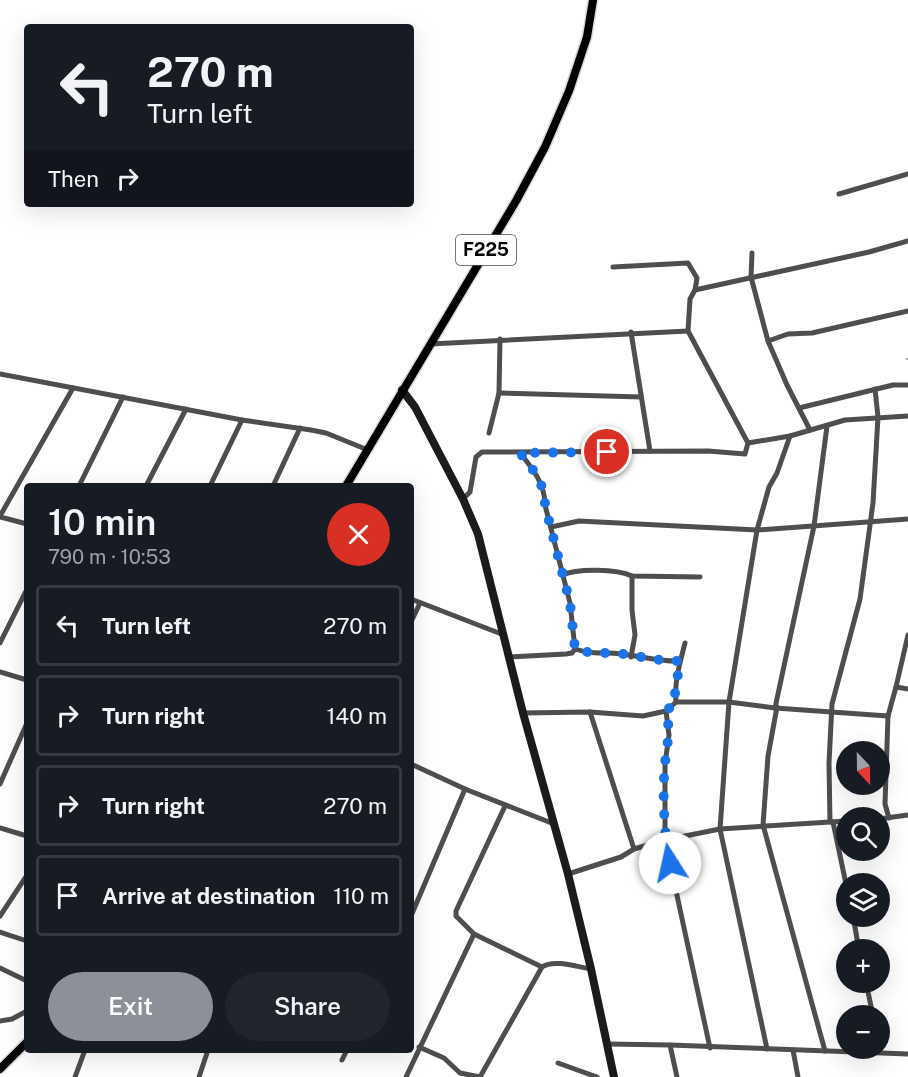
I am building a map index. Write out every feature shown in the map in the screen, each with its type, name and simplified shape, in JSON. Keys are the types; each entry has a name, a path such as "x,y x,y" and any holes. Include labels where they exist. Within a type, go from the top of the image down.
{"main road":[{"name":"F225","path":"348,483 516,201 545,147 569,91 587,37 593,0"},
{"path":"0,1069 24,1045"}],"street":[{"path":"839,194 908,174"},
{"path":"695,290 869,252 908,241"},
{"path":"752,252 751,277 768,341 810,430"},
{"path":"463,499 470,492 476,457 482,452 720,451 745,454 748,443 688,331 690,299 695,290 697,278 688,263 613,267"},
{"path":"768,341 788,334 812,333 908,311"},
{"path":"430,344 688,331"},
{"path":"631,333 650,451"},
{"path":"489,432 499,393 500,339"},
{"path":"0,374 242,420 326,433 368,450"},
{"path":"799,408 875,389 908,385"},
{"path":"24,523 0,516 73,388"},
{"path":"844,873 832,822 829,763 832,704 860,599 873,503 878,417 875,389"},
{"path":"402,390 415,408 463,499 478,534 523,713 568,874 614,1077"},
{"path":"499,393 641,397"},
{"path":"80,483 123,397"},
{"path":"148,483 186,409"},
{"path":"748,443 790,436 844,420 908,416"},
{"path":"211,483 242,420"},
{"path":"825,1051 763,825 768,756 814,526 827,426"},
{"path":"274,483 300,428"},
{"path":"767,1049 720,829 729,702 757,530 769,487 777,473 790,436"},
{"path":"509,657 572,653 575,649 573,618 545,505 545,495 537,475 520,453"},
{"path":"551,527 579,521 757,530 908,519"},
{"path":"563,575 575,571 593,571 624,573 632,576 700,578"},
{"path":"631,657 635,635 632,576"},
{"path":"0,643 24,595"},
{"path":"414,600 504,635"},
{"path":"414,616 420,603"},
{"path":"886,807 888,716 908,635"},
{"path":"676,702 675,693 685,643"},
{"path":"575,649 592,654 608,653 664,662 680,661"},
{"path":"0,672 24,679"},
{"path":"896,687 908,689"},
{"path":"523,713 590,712 643,716 666,711 676,702 729,702 888,716"},
{"path":"666,711 669,735 665,764 665,840 710,1048"},
{"path":"590,712 634,849"},
{"path":"0,784 24,730"},
{"path":"414,765 505,806 554,824"},
{"path":"414,909 465,789"},
{"path":"505,806 456,911 456,916 474,934 542,967"},
{"path":"890,818 908,815"},
{"path":"568,874 621,857 634,849 720,829 836,822"},
{"path":"0,828 24,835"},
{"path":"0,916 24,880"},
{"path":"0,932 24,940"},
{"path":"406,1077 474,934"},
{"path":"419,1047 444,1058 460,1075 480,1077 542,967 546,964 554,964 591,969"},
{"path":"0,968 24,980"},
{"path":"0,1021 12,1019 24,1013"},
{"path":"607,1044 836,1051"},
{"path":"670,1045 676,1077"},
{"path":"793,1050 798,1077"},
{"path":"75,1077 84,1053"},
{"path":"199,1077 207,1053"},
{"path":"342,1060 346,1053"},
{"path":"890,1053 908,1054"},
{"path":"558,1063 597,1077"}],"route":[{"path":"607,452 520,453 537,475 545,495 545,505 573,618 575,649 600,655 608,653 664,662 680,661 675,693 676,702 666,711 669,735 665,764 665,840 670,863"}]}
